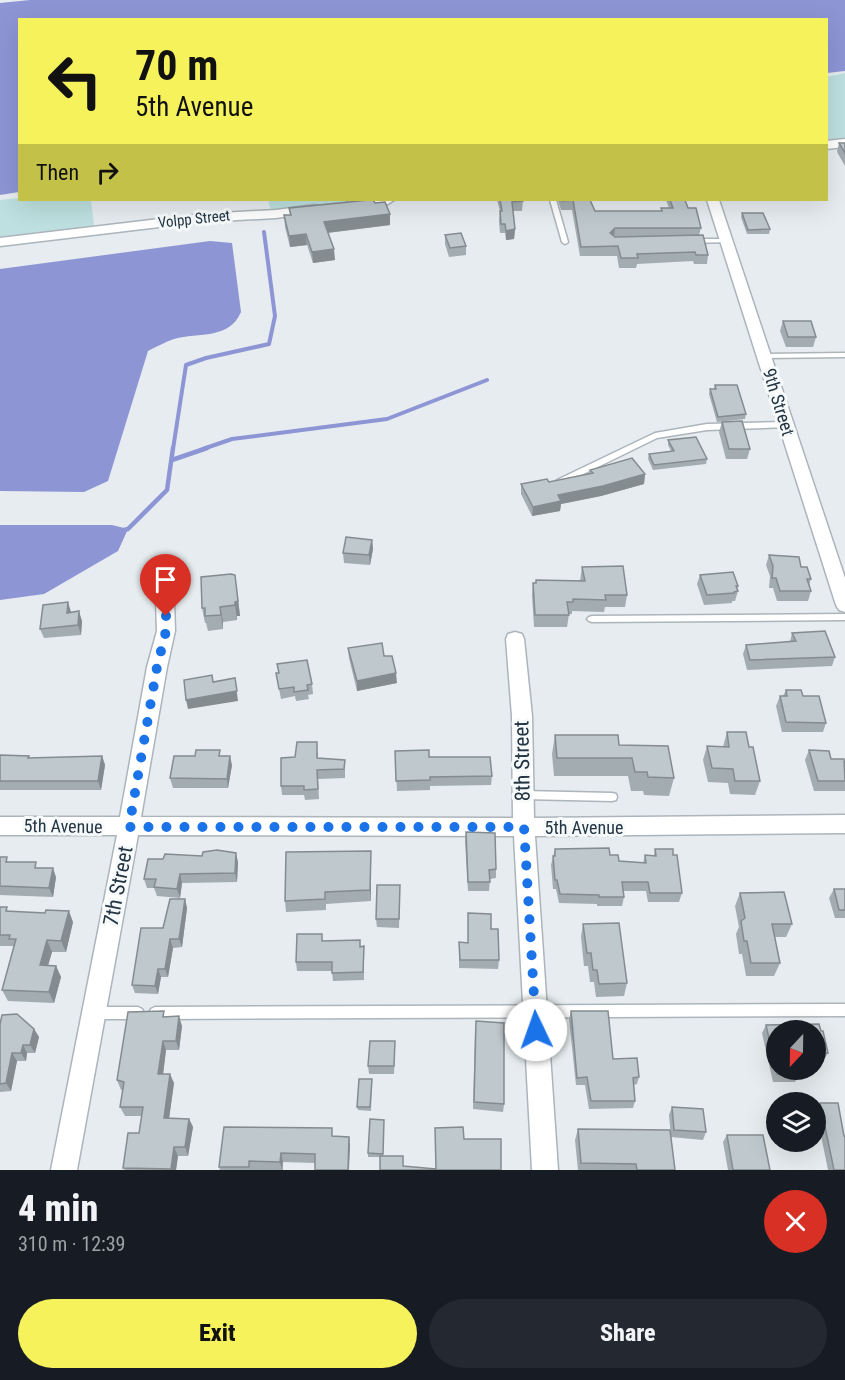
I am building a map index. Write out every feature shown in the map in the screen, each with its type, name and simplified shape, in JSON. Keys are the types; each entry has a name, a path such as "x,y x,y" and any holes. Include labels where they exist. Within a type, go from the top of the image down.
{"street":[{"path":"828,145 845,143"},
{"name":"Volpp Street","path":"0,242 201,218 276,214 380,201"},
{"name":"9th Street","path":"713,201 845,605"},
{"name":"7th Street","path":"64,1170 95,1013 157,667 166,631 165,602"},
{"name":"8th Street","path":"515,639 522,716 524,827 545,1170"},
{"name":"5th Avenue","path":"0,826 524,827 845,824"}],"lane":[{"path":"553,201 565,242"},
{"path":"684,241 727,241"},
{"path":"765,356 845,355"},
{"path":"560,482 635,445 665,434 707,427 786,425"},
{"path":"592,619 845,616"},
{"path":"523,795 612,796"},
{"path":"95,1013 845,1010"}],"shaded area":[{"path":"845,73 845,139 828,141 828,77"},
{"path":"18,198 18,201 91,201 94,226 0,237 0,200"},
{"path":"268,201 356,201 271,211"}],"water":[{"path":"30,0 845,0 845,71 828,73 828,18 18,18 18,192 0,195 0,3"},
{"path":"210,241 232,243 241,312 236,321 221,331 174,339 148,351 108,481 84,492 0,491 0,269"},
{"path":"0,525 112,525 128,529 118,551 44,594 0,600"}],"building":[{"path":"839,143 845,143 845,153"},
{"path":"374,201 375,203 385,202 390,214 324,222 334,249 312,252 306,234 289,236 284,215 291,215 289,208"},
{"path":"500,201 523,201 512,202 515,229 506,231 505,224 501,224 500,211 502,211"},
{"path":"573,201 590,201 595,211 662,211 661,208 673,208 670,201 685,201 688,208 696,208 701,228 615,228 610,233 615,237 703,235 708,255 696,255 695,252 637,254 638,258 621,258 618,246 581,247"},
{"path":"742,213 763,213 770,229 748,230"},
{"path":"461,233 466,246 450,248 445,235"},
{"path":"783,321 811,321 816,337 788,337"},
{"path":"715,385 737,385 746,414 718,417 710,389 716,389"},
{"path":"742,421 750,449 729,449 722,422"},
{"path":"696,437 707,459 654,465 649,454 674,451 668,440"},
{"path":"632,458 645,474 603,486 558,495 561,501 533,507 521,484 547,479 549,482 593,473 590,470"},
{"path":"346,537 372,540 369,555 343,553"},
{"path":"769,555 799,557 801,567 807,567 811,579 807,579 811,591 780,591 776,578 772,578 773,566"},
{"path":"623,566 627,595 605,595 606,600 573,599 573,602 567,602 569,615 535,615 533,583 536,583 536,580 585,581 582,567"},
{"path":"733,572 738,591 707,595 700,575"},
{"path":"235,575 238,601 235,605 220,607 221,615 205,616 205,608 202,608 201,577"},
{"path":"68,602 67,613 79,611 78,625 40,629 43,605"},
{"path":"825,631 835,657 750,660 746,645 796,641 792,633"},
{"path":"382,643 384,656 392,656 396,673 357,681 348,648"},
{"path":"307,660 312,684 307,685 308,690 294,692 294,687 279,689 277,664"},
{"path":"212,675 213,682 235,678 237,691 186,700 184,680"},
{"path":"786,690 801,690 803,696 819,696 826,723 786,722 780,696 787,696"},
{"path":"727,732 746,732 749,747 753,747 760,781 735,781 733,769 712,768 707,746 729,747"},
{"path":"555,735 618,735 619,745 668,746 674,778 648,777 647,772 635,772 632,758 557,758"},
{"path":"297,742 317,742 317,758 345,760 344,769 317,770 318,789 304,790 304,786 281,786 281,758 295,757"},
{"path":"196,750 220,750 219,756 230,756 227,779 170,778 174,756 195,756"},
{"path":"429,750 429,757 490,757 492,776 430,777 430,780 396,781 395,751"},
{"path":"809,750 829,751 831,759 844,759 845,781 818,781"},
{"path":"0,755 29,756 28,758 102,756 98,781 0,781"},
{"path":"466,832 495,833 496,869 489,870 490,882 468,882"},
{"path":"609,848 610,855 618,855 619,861 646,863 645,855 656,856 655,849 673,849 673,855 677,855 682,893 650,893 648,882 622,882 624,897 560,894 557,880 555,880 553,856 555,856 555,849"},
{"path":"217,850 236,853 235,873 180,874 177,889 154,887 156,879 144,879 148,859 163,859 165,854 202,856 203,852"},
{"path":"371,851 370,890 325,892 325,899 285,901 286,852"},
{"path":"0,857 7,857 6,862 36,862 35,868 53,868 49,888 0,886"},
{"path":"377,885 400,885 399,919 376,919"},
{"path":"834,889 845,889 845,910 839,910"},
{"path":"784,892 792,924 772,924 780,963 751,963 747,941 744,941 741,921 745,918 740,893"},
{"path":"170,899 185,899 179,939 170,939 165,969 158,969 155,986 132,985 141,928 163,928"},
{"path":"0,907 7,907 6,911 45,913 46,910 69,911 61,941 47,940 40,965 56,966 49,992 2,990 16,939 9,939 10,935 0,935"},
{"path":"468,913 491,914 491,929 498,929 499,960 460,960 459,942 468,943"},
{"path":"619,923 627,983 599,984 597,970 593,970 591,953 587,953 583,924"},
{"path":"297,934 322,934 322,941 360,940 360,947 364,946 363,972 332,973 332,962 296,962"},
{"path":"164,1011 163,1017 179,1016 176,1041 163,1041 158,1074 170,1074 164,1118 189,1119 185,1147 174,1147 171,1169 123,1168 128,1133 139,1133 143,1107 120,1107 124,1082 117,1080 128,1012"},
{"path":"571,1011 608,1011 613,1059 637,1058 639,1077 633,1078 635,1101 591,1101 587,1077 577,1078"},
{"path":"17,1014 34,1029 30,1045 23,1045 21,1053 12,1053 6,1083 0,1084 2,1015"},
{"path":"476,1021 504,1023 504,1104 474,1102"},
{"path":"370,1041 395,1041 394,1066 368,1066"},
{"path":"359,1079 372,1079 370,1107 357,1107"},
{"path":"826,1103 838,1103 845,1136 845,1170 834,1170 826,1132"},
{"path":"672,1107 703,1109 706,1132 674,1130"},
{"path":"370,1119 384,1120 383,1154 368,1153"},
{"path":"224,1127 332,1128 332,1136 349,1137 348,1170 315,1170 315,1154 281,1153 280,1162 249,1161 249,1167 219,1167"},
{"path":"463,1127 464,1139 501,1139 501,1170 380,1170 380,1156 403,1156 403,1166 436,1169 435,1128"},
{"path":"578,1129 670,1130 675,1170 637,1170 636,1164 581,1163"},
{"path":"727,1135 763,1135 770,1170 733,1170"}],"waterway":[{"path":"173,449 186,365 206,358 269,344 275,316 264,232"},
{"path":"203,449 232,439 387,419 487,380"},
{"path":"124,530 128,529 167,490 173,448"},
{"path":"172,460 207,448"}],"route":[{"path":"166,616 166,631 157,667 129,827 524,827 536,1030"}]}
